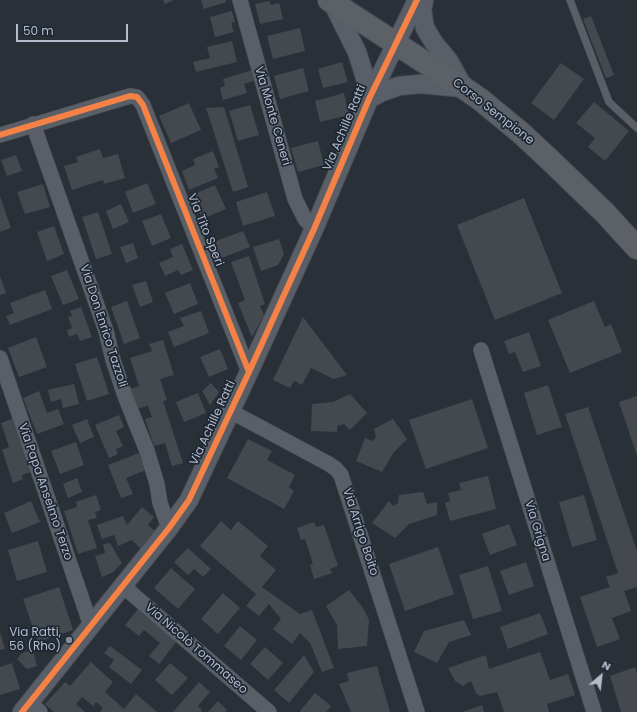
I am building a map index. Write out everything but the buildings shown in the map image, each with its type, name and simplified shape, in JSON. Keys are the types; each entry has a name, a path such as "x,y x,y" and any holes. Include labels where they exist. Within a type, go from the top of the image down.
{"main road":[{"name":"Corso Sempione","path":"331,1 464,88 521,133 605,213 637,248"}],"street":[{"name":"Via Monte Ceneri","path":"240,0 295,199 306,219 314,229"},
{"name":"Via Achille Ratti","path":"31,709 91,626 169,528 195,489 314,229 369,99 417,0"},
{"path":"424,0 422,10 425,28 434,43 449,62 464,88"},
{"path":"331,1 357,52 368,87 369,99 382,92 399,86 420,84 464,88"},
{"name":"Via Tito Speri","path":"33,124 130,96 138,97 143,105 249,372"},
{"path":"0,135 33,124"},
{"name":"Via Don Enrico Tazzoli","path":"33,124 106,331 113,360 125,396 147,451 157,484 160,503 169,528"},
{"name":"Via Grigna","path":"481,350 594,712"},
{"name":"Via Papa Anselmo Terzo","path":"0,358 91,626"},
{"name":"Via Arrigo Boito","path":"230,411 329,464 341,475 417,712"},
{"name":"Via Nicolò Tommaseo","path":"123,586 269,712"}],"lane":[{"path":"570,0 610,102 637,128"}],"cycle path":[{"path":"22,712 169,528 189,500 314,229 369,99 417,0"},
{"path":"0,135 130,96 137,97 143,105 249,372"}],"place":[{"name":"Via Ratti, 56 (Rho)","path":"69,640"}]}
